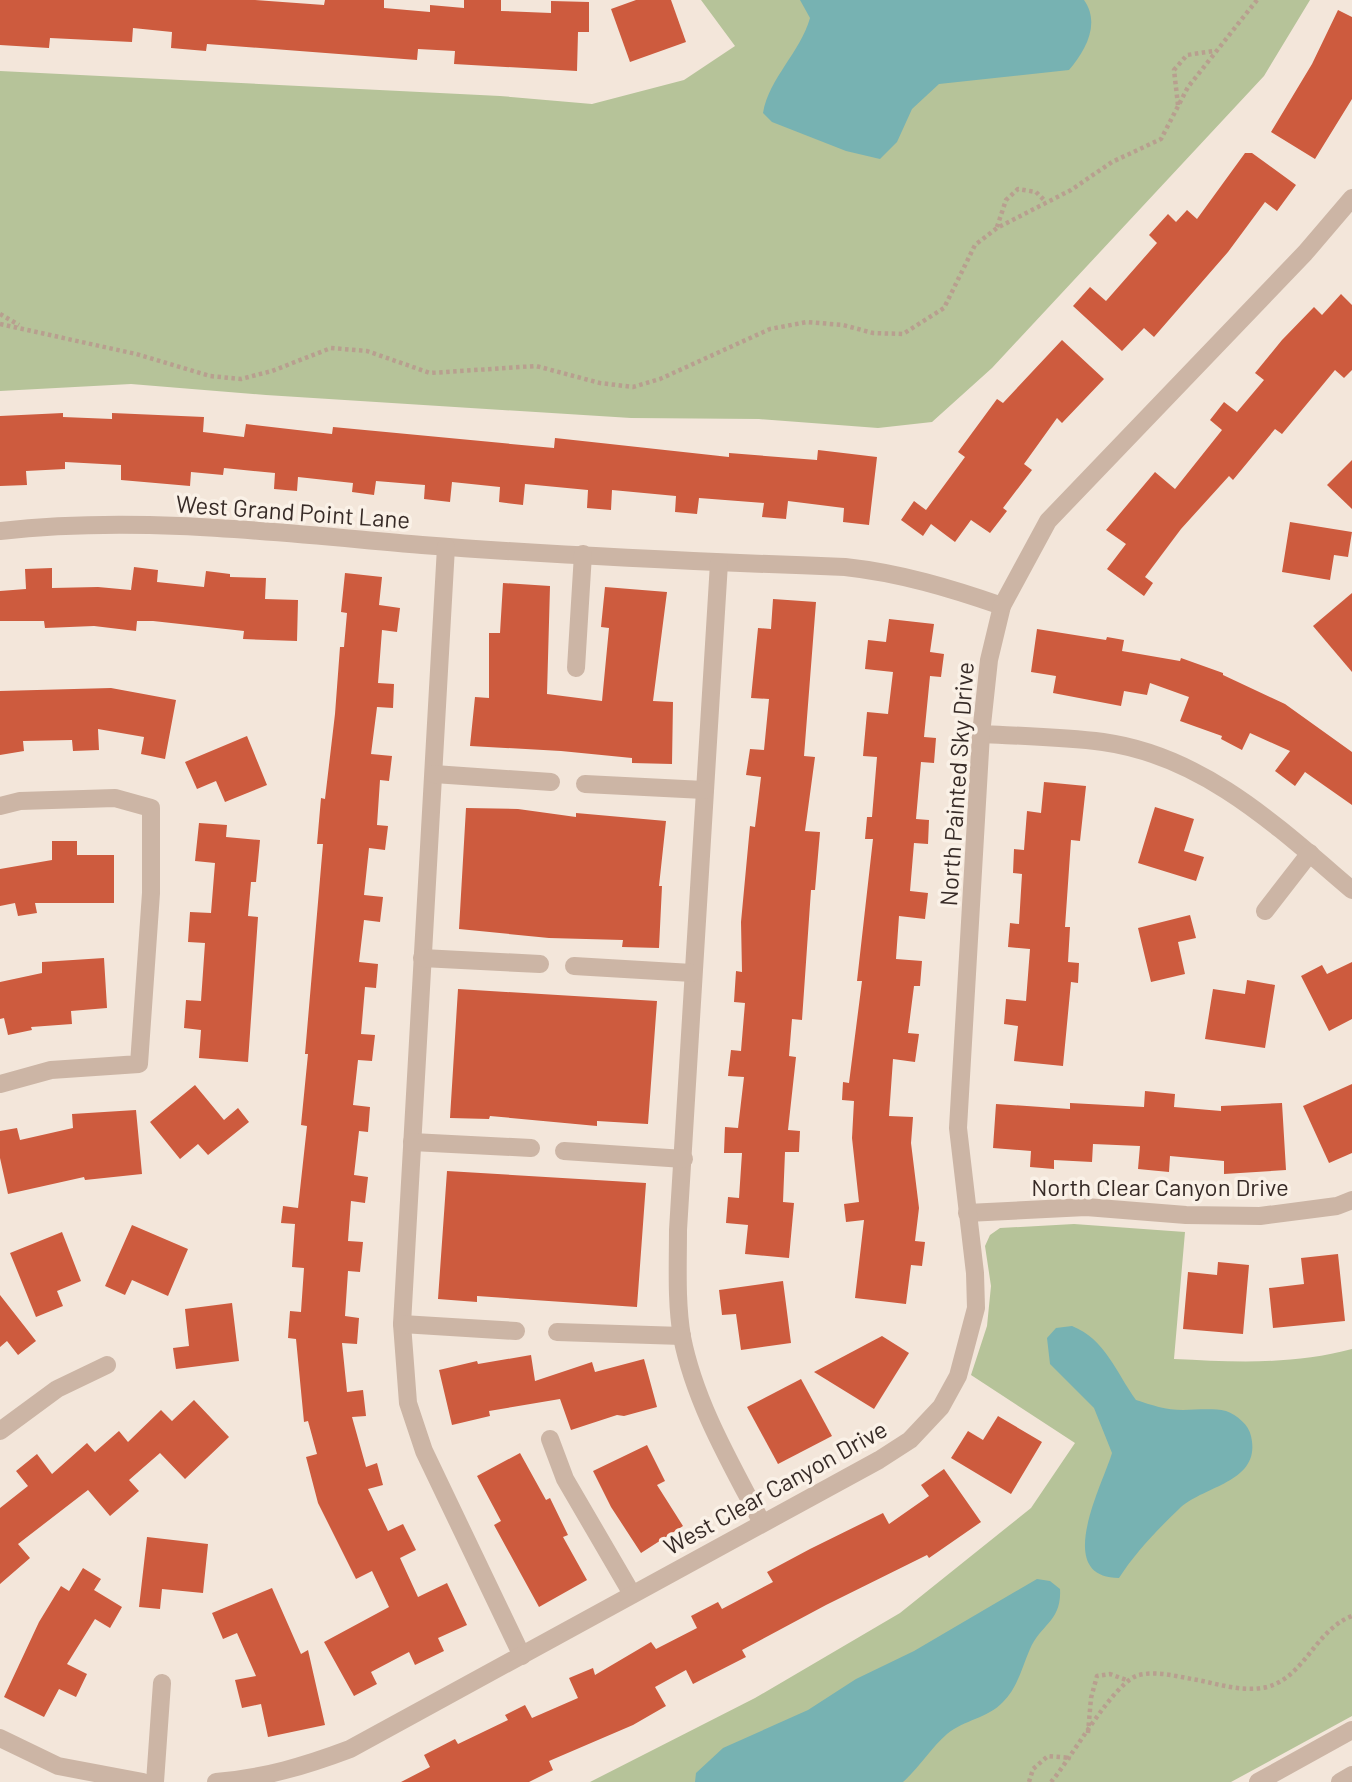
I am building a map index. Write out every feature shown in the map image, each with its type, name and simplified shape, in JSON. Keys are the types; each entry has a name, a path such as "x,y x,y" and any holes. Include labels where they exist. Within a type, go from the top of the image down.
{"street":[{"name":"North Painted Sky Drive","path":"967,1213 958,1128 981,734 989,660 1002,606 1048,521 1305,253 1352,198"},
{"name":"West Grand Point Lane","path":"0,531 45,526 190,526 446,547 882,571 930,582 1002,606"},
{"path":"446,547 402,1324 408,1403 424,1451 522,1656"},
{"path":"576,668 583,554"},
{"path":"719,563 678,1230 682,1336 691,1371 721,1446 762,1523"},
{"path":"981,734 1106,742 1174,762 1207,777 1259,812 1352,890"},
{"path":"434,774 551,782"},
{"path":"585,784 704,790"},
{"path":"0,806 20,801 115,798 151,808 151,893 138,1064 51,1070 0,1084"},
{"path":"1265,911 1310,853"},
{"path":"422,958 540,964"},
{"path":"574,966 692,973"},
{"path":"412,1142 531,1148"},
{"path":"564,1151 684,1159"},
{"name":"North Clear Canyon Drive","path":"967,1213 1086,1207 1186,1215 1260,1216 1337,1206 1352,1199"},
{"name":"West Clear Canyon Drive","path":"216,1782 253,1779 292,1770 350,1749 910,1440 941,1407 958,1376 976,1308 975,1273 967,1213"},
{"path":"402,1324 516,1331"},
{"path":"556,1332 682,1336"},
{"path":"0,1431 57,1389 107,1365"},
{"path":"550,1438 565,1479 632,1594"},
{"path":"155,1782 162,1683"},
{"path":"1258,1782 1352,1730"},
{"path":"0,1738 58,1766 143,1782"},
{"path":"1340,1782 1352,1775"}],"path":[{"path":"0,324 136,354 210,376 242,379 272,371 331,348 367,351 430,373 536,366 600,383 633,387 660,379 770,329 807,322 843,325 873,333 903,334 944,308 975,245 997,228 1071,190 1112,162 1161,139 1178,105 1214,51 1257,0"},
{"path":"1178,105 1174,70 1187,55 1214,51"},
{"path":"997,228 1006,200 1018,189 1036,192 1045,201"},
{"path":"0,314 23,327"},
{"path":"1051,1782 1071,1758 1119,1687 1137,1675 1161,1674 1242,1688 1268,1687 1288,1676 1334,1623 1352,1616"},
{"path":"1087,1734 1097,1676 1110,1674 1129,1681"},
{"path":"1029,1782 1033,1769 1048,1756 1071,1758"}],"green space":[{"path":"701,0 1310,0 1264,76 992,368 932,422 878,428 759,419 631,418 131,384 0,391 0,71 500,96 592,104 684,80 735,46"},
{"path":"1074,1224 1185,1232 1174,1359 1286,1360 1352,1349 1352,1716 1231,1782 590,1782 755,1698 900,1613 1031,1508 1075,1443 971,1375 987,1326 991,1286 985,1246 990,1235 1000,1228"}],"water":[{"path":"800,0 1084,0 1089,9 1091,28 1085,46 1069,70 939,84 912,109 897,142 880,159 846,151 772,122 763,113 771,88 799,43 810,18"},
{"path":"1072,1326 1093,1339 1109,1357 1136,1400 1171,1409 1226,1411 1242,1421 1251,1436 1252,1452 1248,1464 1240,1473 1179,1509 1132,1559 1119,1578 1099,1574 1088,1563 1085,1547 1093,1506 1112,1453 1094,1408 1050,1364 1047,1338 1056,1328"},
{"path":"1037,1579 1050,1581 1060,1589 1058,1609 1034,1641 1012,1690 997,1707 947,1734 903,1782 695,1782 696,1773 723,1748 808,1710 856,1679 914,1651"}],"building":[{"path":"0,0 255,0 324,5 325,0 384,0 384,8 430,12 430,5 464,8 464,0 501,0 501,11 551,13 551,1 589,2 589,32 578,32 577,71 454,64 455,51 418,49 417,60 207,44 206,51 171,48 172,32 133,28 132,42 50,38 49,48 0,45"},
{"path":"636,0 671,0 686,42 630,62 611,9"},
{"path":"1338,10 1352,17 1352,99 1315,159 1271,132 1312,64"},
{"path":"1245,153 1252,153 1296,185 1277,211 1265,202 1228,252 1154,337 1144,328 1122,351 1073,306 1090,287 1106,301 1157,243 1149,235 1168,214 1176,222 1187,210 1197,219"},
{"path":"1341,294 1352,305 1352,370 1344,378 1335,370 1282,434 1275,429 1233,480 1229,476 1181,529 1145,577 1153,583 1144,596 1107,569 1126,544 1106,530 1155,472 1175,489 1222,430 1210,420 1224,402 1237,412 1264,380 1255,373 1282,340 1314,307 1322,315"},
{"path":"1062,340 1104,379 1062,423 1057,418 1024,464 1032,470 1003,508 1007,511 990,533 971,520 955,542 931,524 923,536 901,520 914,501 926,510 965,457 958,452 997,399 1003,403"},
{"path":"63,413 63,417 112,419 112,413 204,417 203,432 244,437 246,424 332,434 333,427 554,448 555,438 729,457 729,453 817,460 818,450 877,457 869,525 843,522 844,508 788,501 786,519 762,517 764,503 699,498 697,514 675,512 676,496 612,490 611,510 587,508 588,490 525,484 523,505 499,502 500,487 452,482 450,502 424,499 425,485 376,481 374,495 352,492 353,483 298,477 297,491 274,489 275,473 224,468 223,475 191,472 190,486 121,480 121,465 65,462 65,469 26,471 27,485 0,486 0,416"},
{"path":"1352,460 1352,509 1327,485"},
{"path":"1290,522 1352,532 1348,557 1334,555 1330,580 1282,572"},
{"path":"134,567 158,570 157,582 204,587 206,571 230,574 230,577 266,578 265,599 298,600 297,641 243,639 244,631 153,621 137,621 136,631 94,626 45,628 44,621 0,621 0,591 26,589 25,569 52,568 52,588 98,587 131,590"},
{"path":"345,573 382,577 379,605 400,608 397,632 382,630 378,683 394,684 393,708 377,707 371,754 392,756 389,781 380,780 377,825 388,826 385,850 369,848 364,895 383,897 380,922 364,920 359,962 378,964 376,988 365,987 361,1034 375,1035 372,1061 358,1060 353,1105 370,1107 368,1132 359,1131 354,1175 368,1177 365,1203 351,1201 348,1241 363,1242 360,1272 348,1271 345,1316 359,1318 357,1344 342,1343 347,1392 363,1390 366,1416 352,1417 366,1467 377,1463 383,1485 368,1489 388,1531 403,1524 416,1550 400,1558 418,1597 447,1583 467,1625 438,1638 444,1651 415,1665 409,1652 371,1672 377,1684 354,1696 324,1642 389,1607 372,1571 356,1579 318,1503 306,1457 317,1454 308,1421 304,1422 296,1339 288,1338 290,1311 301,1312 304,1268 292,1267 295,1224 281,1223 283,1206 298,1208 307,1126 301,1125 323,844 317,844 321,798 325,799 335,714 340,647 344,647 347,613 341,612"},
{"path":"503,583 550,586 547,694 602,701 609,628 601,627 605,587 667,592 653,701 673,702 672,764 632,763 632,758 561,751 470,746 475,697 489,698 489,633 500,633"},
{"path":"1352,593 1352,672 1313,626"},
{"path":"773,599 816,602 804,756 815,757 805,831 820,832 815,890 811,890 802,1020 792,1019 789,1056 796,1057 788,1130 800,1131 799,1152 785,1152 783,1202 794,1203 789,1258 745,1254 748,1225 726,1223 728,1197 739,1198 742,1153 724,1153 725,1127 738,1128 744,1077 728,1076 731,1050 741,1051 745,1003 734,1002 736,971 742,972 741,922 750,826 755,827 761,777 746,775 750,749 764,750 769,699 751,698 758,628 771,629"},
{"path":"889,619 934,624 930,652 944,654 941,677 930,676 924,737 936,738 934,763 921,762 916,819 929,820 928,844 914,843 910,891 928,893 925,919 899,916 896,959 922,961 920,986 914,986 908,1033 919,1034 915,1062 893,1059 889,1116 913,1117 911,1143 919,1208 915,1241 925,1242 922,1266 911,1265 906,1304 855,1298 864,1220 846,1222 844,1204 859,1202 852,1138 854,1101 842,1100 843,1082 849,1083 862,981 857,981 873,839 865,839 867,817 872,817 877,757 863,756 867,712 888,714 893,672 865,669 868,640 886,642"},
{"path":"1037,629 1106,640 1107,637 1124,640 1122,651 1180,661 1181,658 1223,673 1285,704 1352,752 1352,805 1305,772 1295,786 1275,771 1290,751 1250,733 1242,750 1221,739 1222,736 1180,721 1189,697 1150,683 1147,695 1124,691 1121,706 1053,693 1056,676 1031,672"},
{"path":"111,688 176,700 165,759 141,754 144,737 98,729 99,750 73,751 72,740 23,741 24,751 0,755 0,691"},
{"path":"247,736 267,785 225,802 216,781 197,789 185,762"},
{"path":"1044,782 1086,786 1080,841 1071,840 1065,927 1070,927 1068,962 1079,963 1078,983 1071,982 1063,1066 1014,1061 1018,1026 1004,1024 1006,999 1026,1001 1030,949 1008,947 1010,923 1019,924 1022,874 1013,873 1014,849 1024,850 1027,811 1041,813"},
{"path":"1155,807 1194,819 1184,851 1204,857 1196,881 1138,863"},
{"path":"466,808 518,809 576,817 576,813 666,821 659,886 662,886 659,948 622,947 623,940 549,938 459,929"},
{"path":"199,823 227,825 226,837 260,840 256,882 251,882 248,916 258,917 248,1062 199,1058 201,1030 184,1028 186,1000 201,1001 205,943 188,942 190,912 211,913 215,863 195,861"},
{"path":"52,841 77,841 77,855 114,855 114,903 35,903 37,913 18,916 15,903 0,906 0,869 52,860"},
{"path":"1190,915 1196,938 1178,942 1185,974 1151,982 1138,928"},
{"path":"104,958 107,1008 71,1011 72,1024 31,1027 32,1030 8,1035 4,1018 0,1019 0,982 42,973 42,962"},
{"path":"1352,962 1352,1019 1329,1031 1301,976 1322,965 1327,974"},
{"path":"1247,980 1275,985 1265,1048 1205,1039 1213,989 1245,994"},
{"path":"458,989 657,1001 648,1124 597,1121 597,1126 490,1116 489,1119 450,1118"},
{"path":"1352,1084 1352,1153 1329,1163 1303,1106"},
{"path":"195,1085 224,1120 238,1108 249,1122 208,1155 198,1144 180,1159 150,1122"},
{"path":"1145,1091 1175,1094 1174,1107 1221,1111 1221,1106 1282,1103 1286,1170 1224,1174 1224,1161 1170,1156 1169,1172 1138,1169 1140,1146 1093,1144 1092,1162 1054,1160 1054,1169 1030,1167 1031,1151 993,1148 996,1104 1070,1109 1070,1103 1144,1107"},
{"path":"136,1110 142,1174 85,1180 84,1177 8,1194 0,1158 0,1131 17,1128 20,1140 73,1128 72,1114"},
{"path":"447,1171 646,1183 637,1307 477,1296 477,1302 438,1299"},
{"path":"132,1225 188,1249 168,1296 132,1280 125,1295 105,1286"},
{"path":"62,1232 81,1281 57,1291 63,1306 36,1317 10,1253"},
{"path":"1338,1254 1345,1321 1273,1328 1269,1288 1304,1284 1301,1258"},
{"path":"1218,1262 1249,1265 1243,1334 1183,1329 1188,1272 1217,1275"},
{"path":"783,1281 791,1343 741,1350 736,1314 722,1315 719,1290"},
{"path":"0,1295 36,1341 18,1355 7,1341 0,1347"},
{"path":"232,1303 239,1361 176,1369 173,1348 189,1346 185,1309"},
{"path":"882,1336 909,1353 874,1409 814,1372"},
{"path":"531,1355 535,1381 592,1362 595,1372 644,1359 657,1407 624,1416 617,1415 571,1430 560,1399 489,1411 490,1416 452,1425 439,1370 477,1361 478,1364"},
{"path":"801,1379 832,1436 778,1464 747,1407"},
{"path":"194,1400 229,1437 185,1479 160,1453 129,1480 139,1491 110,1516 88,1490 18,1544 30,1558 0,1584 0,1508 28,1486 16,1471 37,1454 52,1474 87,1443 95,1452 119,1431 128,1442 161,1410 172,1421"},
{"path":"998,1416 1042,1442 1011,1494 951,1458 968,1431 983,1440"},
{"path":"647,1445 665,1481 657,1485 683,1526 641,1553 611,1507 593,1471"},
{"path":"520,1453 546,1500 550,1498 568,1535 563,1537 587,1580 539,1607 494,1525 501,1521 477,1476"},
{"path":"944,1469 981,1522 929,1558 927,1555 826,1605 742,1650 746,1657 693,1684 686,1670 655,1687 666,1706 633,1725 549,1761 553,1770 529,1782 401,1782 430,1767 424,1755 455,1739 458,1744 508,1720 505,1715 525,1705 532,1718 578,1698 569,1678 593,1668 595,1675 651,1642 656,1649 697,1628 691,1616 718,1602 722,1609 773,1582 767,1572 810,1549 883,1513 889,1524 929,1496 921,1485"},
{"path":"147,1537 208,1544 203,1593 162,1589 160,1609 139,1607"},
{"path":"83,1568 101,1579 94,1590 122,1607 110,1628 95,1619 67,1664 87,1674 76,1697 59,1689 44,1717 4,1697 39,1622 61,1586 69,1591"},
{"path":"272,1588 301,1654 308,1650 325,1725 268,1737 261,1704 242,1708 235,1680 256,1676 237,1633 223,1639 212,1613"}]}
